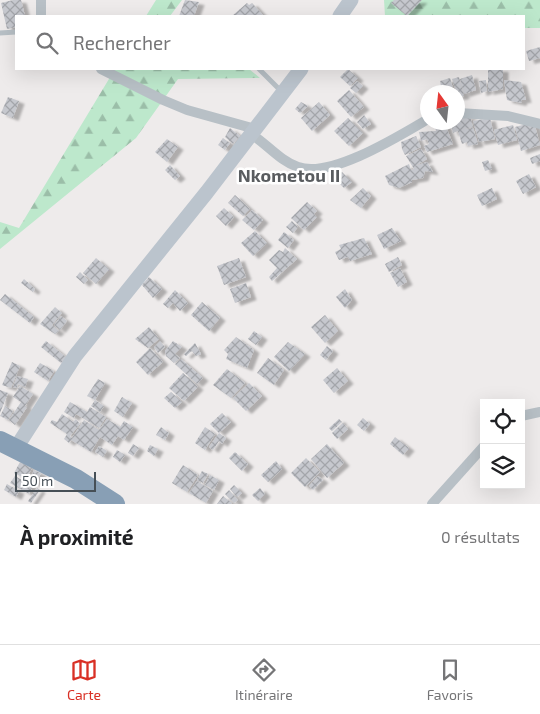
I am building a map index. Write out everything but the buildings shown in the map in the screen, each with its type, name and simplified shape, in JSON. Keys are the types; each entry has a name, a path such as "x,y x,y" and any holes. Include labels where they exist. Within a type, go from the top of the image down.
{"highway":[{"path":"8,445 76,479 115,504"}],"street":[{"path":"41,0 41,15"},
{"path":"341,15 351,0"},
{"path":"103,70 179,106 253,131 290,163 298,167 315,169 340,164 384,145 420,123"},
{"path":"8,445 75,356 300,70"},
{"path":"465,113 508,116 540,124"},
{"path":"525,415 540,412"},
{"path":"432,504 480,450"}],"lane":[{"path":"0,33 15,32"},
{"path":"260,70 283,92"}],"green space":[{"path":"156,0 182,0 171,15 147,15"},
{"path":"384,0 540,0 540,28 525,28 525,15 385,15"},
{"path":"114,70 250,70 260,78 178,79 136,138 0,249 0,222 19,228"}],"district":[{"name":"Nkometou II","path":"289,175"}]}
